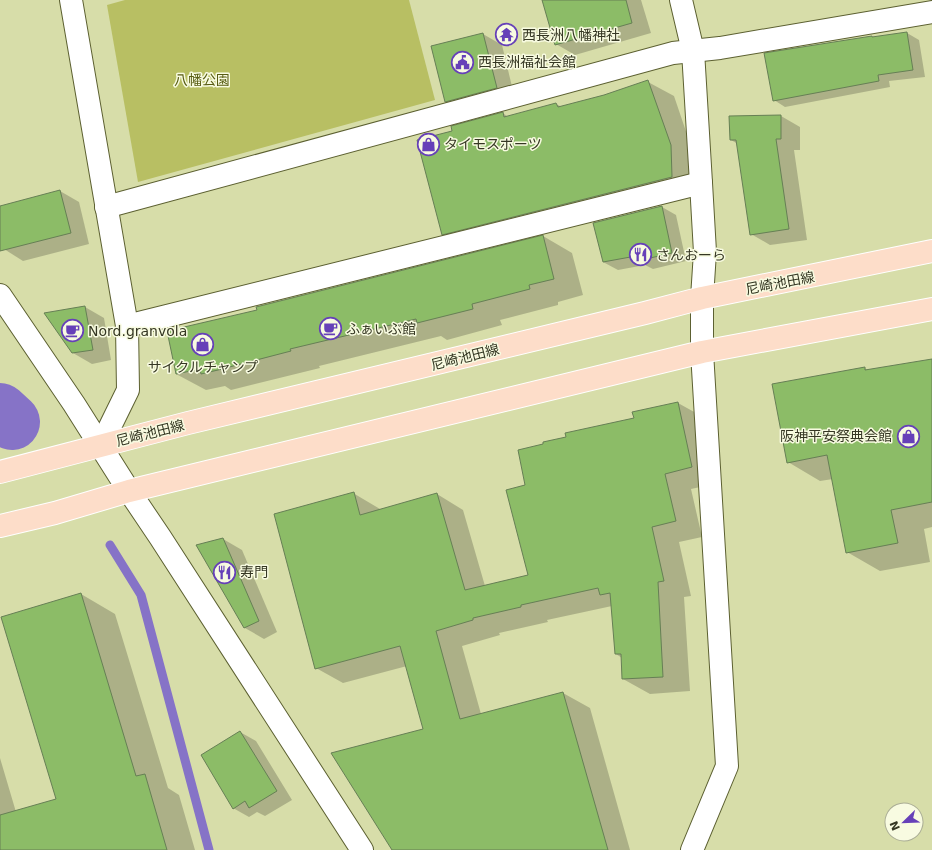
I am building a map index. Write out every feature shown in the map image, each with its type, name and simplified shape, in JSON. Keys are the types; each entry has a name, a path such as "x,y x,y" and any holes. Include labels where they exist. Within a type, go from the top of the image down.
{"main road":[{"name":"尼崎池田線","path":"0,472 101,445 702,298 932,251"},
{"path":"0,526 129,491 702,352 932,309"}],"street":[{"path":"71,0 127,326 128,390 101,445"},
{"path":"681,0 693,51 701,183 704,252 702,352 727,766 692,850"},
{"path":"106,207 673,53 720,48 890,9 932,12"},
{"path":"127,326 701,183"},
{"path":"0,295 101,445 129,491 362,850"}],"green space":[{"name":"八幡公園","path":"125,0 409,0 435,100 138,182 107,5"}],"building":[{"path":"542,0 626,0 632,23 555,45"},
{"path":"907,32 913,70 878,75 879,81 773,101 764,53"},
{"name":"西長洲福祉会館","path":"483,33 497,88 445,102 431,46"},
{"path":"648,80 671,145 672,177 442,235 417,140 452,131 451,126 503,112 504,117 556,103 558,107 604,95"},
{"path":"781,115 781,139 776,139 789,229 750,235 736,140 730,140 729,116"},
{"path":"60,190 71,233 0,251 0,206"},
{"path":"662,206 672,253 637,261 636,256 603,262 593,223"},
{"path":"543,235 554,279 529,285 530,289 472,304 473,309 417,323 416,319 290,349 291,351 201,374 200,369 176,374 167,331 257,310 256,307"},
{"name":"Nord.granvola","path":"85,306 93,350 72,353 44,313"},
{"path":"932,359 932,502 891,510 898,543 846,553 827,455 787,463 772,384 865,367 865,370"},
{"path":"678,402 692,467 665,474 676,521 652,527 664,581 658,582 663,677 622,679 621,654 615,654 610,593 600,595 598,588 521,605 521,607 473,618 473,620 436,631 460,719 563,692 608,850 392,850 331,753 423,729 400,646 315,669 274,514 354,492 360,515 437,493 465,590 528,575 506,490 525,485 518,450 566,437 565,433 634,418 632,412"},
{"name":"寿門","path":"223,538 259,621 244,628 196,545"},
{"path":"81,593 136,776 145,774 167,850 0,850 0,815 56,799 1,617"},
{"path":"240,731 277,791 249,808 245,801 233,809 201,755"}],"waterway":[{"path":"0,411 12,422"},
{"path":"110,545 141,595 209,850"}],"place":[{"name":"西長洲八幡神社","path":"506,35"},
{"name":"西長洲福祉会館","path":"463,62"},
{"name":"タイモスポーツ","path":"429,144"},
{"name":"さんおーら","path":"641,255"},
{"name":"ふぁいぶ館","path":"331,329"},
{"name":"Nord.granvola","path":"73,331"},
{"name":"サイクルチャンプ","path":"203,345"},
{"name":"阪神平安祭典会館","path":"908,436"},
{"name":"寿門","path":"224,572"}]}
